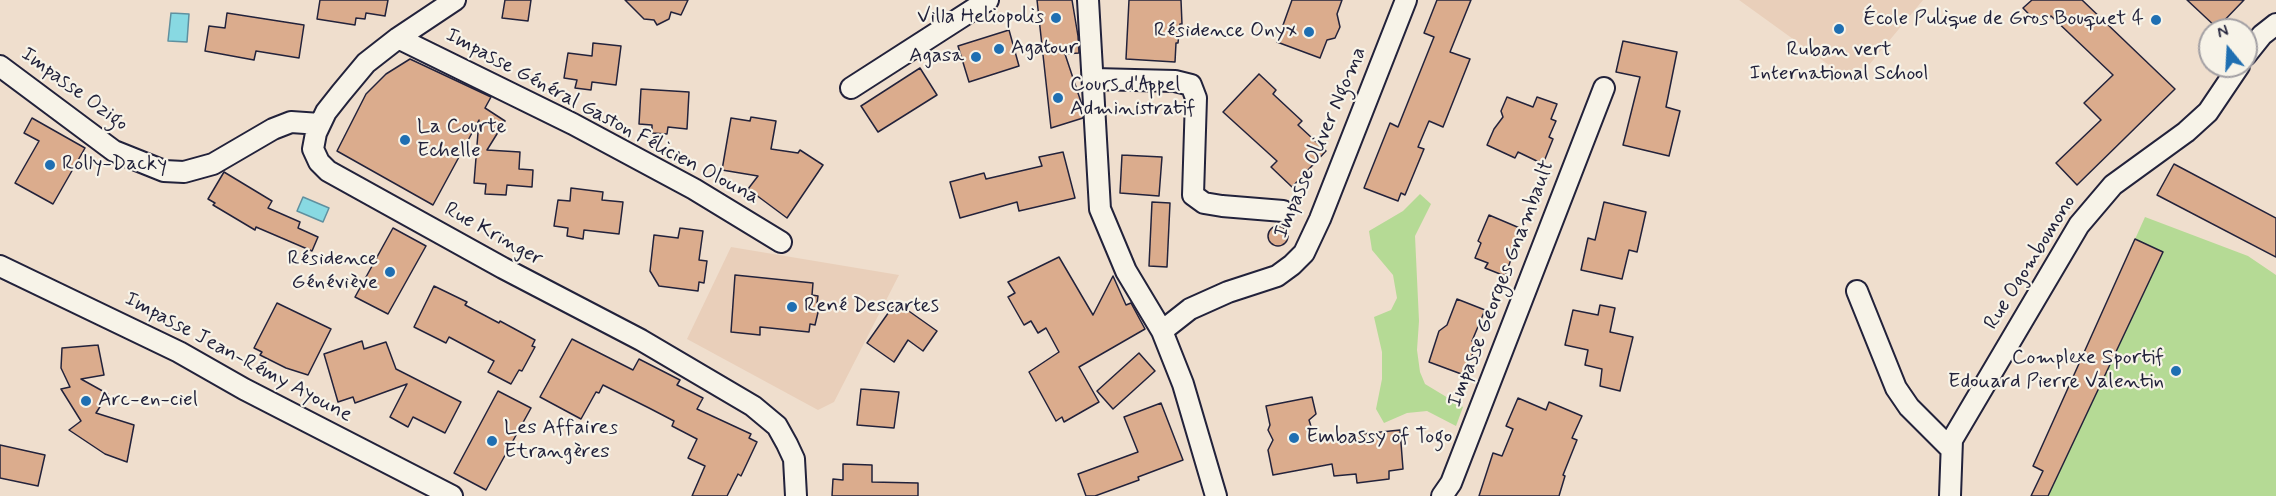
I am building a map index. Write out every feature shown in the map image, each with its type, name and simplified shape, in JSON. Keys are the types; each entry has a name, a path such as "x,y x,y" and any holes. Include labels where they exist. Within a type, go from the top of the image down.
{"street":[{"path":"851,88 988,0"},
{"path":"1088,0 1094,79 1095,161 1100,209 1126,271 1162,331 1183,384 1216,496"},
{"name":"Impasse Oliver Ngoma","path":"1162,331 1190,309 1228,292 1277,276 1304,253 1320,219 1406,0"},
{"name":"Rue Kringer","path":"447,2 366,63 320,124 313,149 319,162 328,171 732,392 766,416 783,434 794,459 796,496"},
{"path":"2258,40 2276,24"},
{"name":"Impasse Général Gaston Félicien Olouna","path":"398,38 480,76 584,130 694,189 781,242"},
{"name":"Impasse Ozigo","path":"0,66 114,151 164,171 184,172 213,164 273,129 291,122 320,124"},
{"name":"Rue Ogombomono","path":"1950,496 1950,448 1968,411 2086,214 2114,185 2186,132 2208,112 2231,78"},
{"path":"1094,79 1175,81 1191,85 1196,98 1193,195 1204,203 1283,211"},
{"name":"Impasse Georges Gnambault","path":"1442,496 1451,483 1604,88"},
{"name":"Impasse Jean-Rémy Ayoune","path":"0,266 179,352 452,496"},
{"path":"1857,291 1896,388 1909,407 1950,448"}],"shaded area":[{"name":"Ruban vert International School","path":"1739,0 1923,0 1854,83"},
{"name":"René Descartes","path":"731,247 899,275 834,402 818,410 687,339"}],"green space":[{"path":"1420,194 1431,204 1415,236 1419,321 1417,350 1420,372 1425,384 1463,407 1456,426 1427,411 1407,413 1384,423 1376,409 1382,379 1382,352 1374,317 1391,310 1397,298 1393,275 1372,250 1369,231 1403,211"},
{"name":"Complexe Sportif Edouard Pierre Valentin","path":"2145,217 2248,256 2276,275 2276,496 2031,496 2043,471 2033,466"}],"water":[{"path":"171,13 189,14 187,42 168,41"},
{"path":"303,197 329,208 323,222 297,211"}],"building":[{"path":"320,0 388,0 385,16 366,13 365,19 356,18 355,25 317,19"},
{"path":"505,0 531,0 528,21 502,18"},
{"path":"625,0 688,0 681,15 671,12 669,19 657,25 654,20 644,19"},
{"path":"1037,0 1072,0 1078,36 1079,53 1065,54 1082,105 1083,118 1051,128"},
{"path":"1129,0 1181,0 1182,24 1180,24 1178,43 1176,43 1175,62 1126,59"},
{"name":"Résidence Onyx","path":"1292,0 1342,0 1337,14 1340,27 1335,38 1327,40 1320,58 1277,42"},
{"path":"1437,0 1471,0 1450,52 1470,59 1443,127 1429,121 1418,147 1424,149 1405,195 1401,193 1398,201 1364,188 1390,123 1398,127 1434,37 1424,33"},
{"path":"2032,0 2082,0 2175,89 2077,185 2056,163 2101,120 2084,103 2113,75 2051,16 2040,26 2023,8"},
{"path":"2187,0 2244,0 2227,18 2206,18"},
{"path":"227,13 304,25 299,58 256,51 254,60 205,51 209,26 225,28"},
{"path":"1009,30 1019,66 969,82 958,46"},
{"path":"1623,41 1677,52 1666,107 1680,111 1669,156 1623,145 1640,77 1616,72"},
{"path":"593,43 621,46 616,85 592,82 591,90 575,88 577,80 564,78 568,53 592,56"},
{"name":"La Courte Echelle","path":"410,59 491,97 485,108 505,121 487,150 520,152 519,169 533,170 532,187 507,185 506,195 485,194 486,184 474,183 479,120 433,205 337,151 366,94 386,74"},
{"path":"920,68 937,95 878,132 861,106"},
{"path":"1259,74 1276,90 1273,94 1302,121 1298,125 1326,151 1292,187 1271,167 1277,161 1223,112"},
{"path":"641,89 689,92 687,129 668,127 667,134 652,133 652,125 639,124"},
{"path":"1507,97 1533,107 1537,97 1557,104 1551,119 1556,121 1549,137 1553,139 1543,164 1518,152 1515,158 1487,145 1494,129 1503,117 1501,111"},
{"path":"751,117 776,121 771,149 798,153 800,150 823,165 787,218 748,189 758,176 722,170 731,118 750,121"},
{"name":"Rolly-Dacky","path":"32,118 85,148 53,204 15,183 39,141 24,133"},
{"path":"1063,152 1075,198 1019,211 1017,202 960,218 950,182 984,173 986,179 1042,166 1039,157"},
{"path":"1122,155 1162,157 1159,196 1120,193"},
{"path":"2174,164 2276,218 2276,257 2157,195"},
{"path":"224,172 272,201 268,208 300,222 298,228 318,237 312,251 256,227 255,230 213,205 215,203 208,199"},
{"path":"571,188 603,192 602,200 623,202 619,234 584,230 583,239 567,236 568,228 554,226 558,200 570,201"},
{"path":"1152,202 1170,203 1167,267 1149,266"},
{"path":"1604,202 1646,212 1637,252 1629,250 1622,279 1581,270 1588,238 1595,240"},
{"path":"1489,215 1522,229 1505,276 1485,268 1488,263 1475,258 1481,243 1478,241"},
{"path":"1274,226 1282,226 1288,232 1288,240 1282,246 1274,246 1268,240 1268,232"},
{"name":"Résidence Généviève","path":"393,228 426,246 388,314 355,297"},
{"path":"680,228 703,231 699,260 707,261 704,283 699,282 698,291 659,286 650,271 654,235 678,238"},
{"path":"2135,239 2163,252 2048,496 2031,496 2043,471 2033,466"},
{"path":"1059,257 1093,315 1113,276 1126,305 1131,303 1145,329 1079,367 1099,402 1064,422 1062,417 1056,421 1029,372 1059,352 1046,328 1038,333 1031,321 1024,325 1008,297 1015,293 1008,282"},
{"path":"735,275 813,283 812,295 818,296 817,303 820,304 815,325 810,324 809,332 760,327 760,335 731,332"},
{"path":"434,286 467,302 465,305 535,340 532,346 535,347 522,371 519,370 511,384 488,372 494,361 449,337 446,343 414,327"},
{"path":"1457,299 1485,310 1472,341 1477,343 1464,375 1429,362 1439,331 1447,325"},
{"path":"896,302 937,331 923,351 908,340 894,362 867,343"},
{"path":"277,303 331,329 308,375 286,368 260,355 262,352 254,348"},
{"path":"1600,305 1615,308 1610,332 1633,337 1620,391 1600,386 1602,369 1585,365 1588,350 1565,345 1573,310 1598,315"},
{"path":"572,339 633,370 639,359 680,380 677,385 703,398 697,409 751,434 749,438 757,442 741,476 738,474 727,496 692,496 705,466 688,458 697,439 672,426 674,421 603,385 599,393 596,392 581,419 540,397"},
{"path":"362,341 364,349 386,342 396,369 461,402 445,433 413,417 408,427 390,417 407,384 355,403 353,397 338,402 324,354"},
{"name":"Arc-en-ciel","path":"98,345 104,375 81,379 108,394 96,413 134,425 127,462 105,454 69,430 81,421 61,389 70,387 61,368 62,348"},
{"path":"1139,353 1155,371 1113,409 1097,391"},
{"path":"861,389 899,392 894,428 857,425"},
{"name":"Les Affaires Etrangères","path":"498,391 531,408 486,490 454,473"},
{"path":"1312,397 1316,414 1309,420 1315,439 1400,430 1403,469 1389,471 1389,479 1357,483 1356,474 1334,476 1332,464 1273,475 1268,450 1273,440 1268,430 1270,425 1266,406"},
{"path":"1518,398 1546,410 1549,402 1582,416 1572,438 1577,440 1563,475 1565,476 1559,496 1479,496 1493,453 1502,456 1513,429 1506,426"},
{"path":"1161,403 1183,460 1138,477 1139,480 1095,496 1086,496 1078,474 1138,452 1124,417"},
{"path":"0,445 45,455 38,486 0,478"},
{"path":"843,464 872,465 872,482 918,483 918,496 832,496 833,479 843,480"}],"place":[{"name":"Villa Heliopolis","path":"1056,18"},
{"name":"École Pulique de Gros Bouquet 4","path":"2156,20"},
{"name":"Ruban vert International School","path":"1839,29"},
{"name":"Résidence Onyx","path":"1309,32"},
{"name":"Agatour","path":"999,49"},
{"name":"Agasa","path":"976,57"},
{"name":"Cours d'Appel Administratif","path":"1058,98"},
{"name":"La Courte Echelle","path":"405,140"},
{"name":"Rolly-Dacky","path":"50,165"},
{"name":"Résidence Généviève","path":"390,272"},
{"name":"René Descartes","path":"792,307"},
{"name":"Complexe Sportif Edouard Pierre Valentin","path":"2176,371"},
{"name":"Arc-en-ciel","path":"86,401"},
{"name":"Embassy of Togo","path":"1294,438"},
{"name":"Les Affaires Etrangères","path":"492,441"}]}
